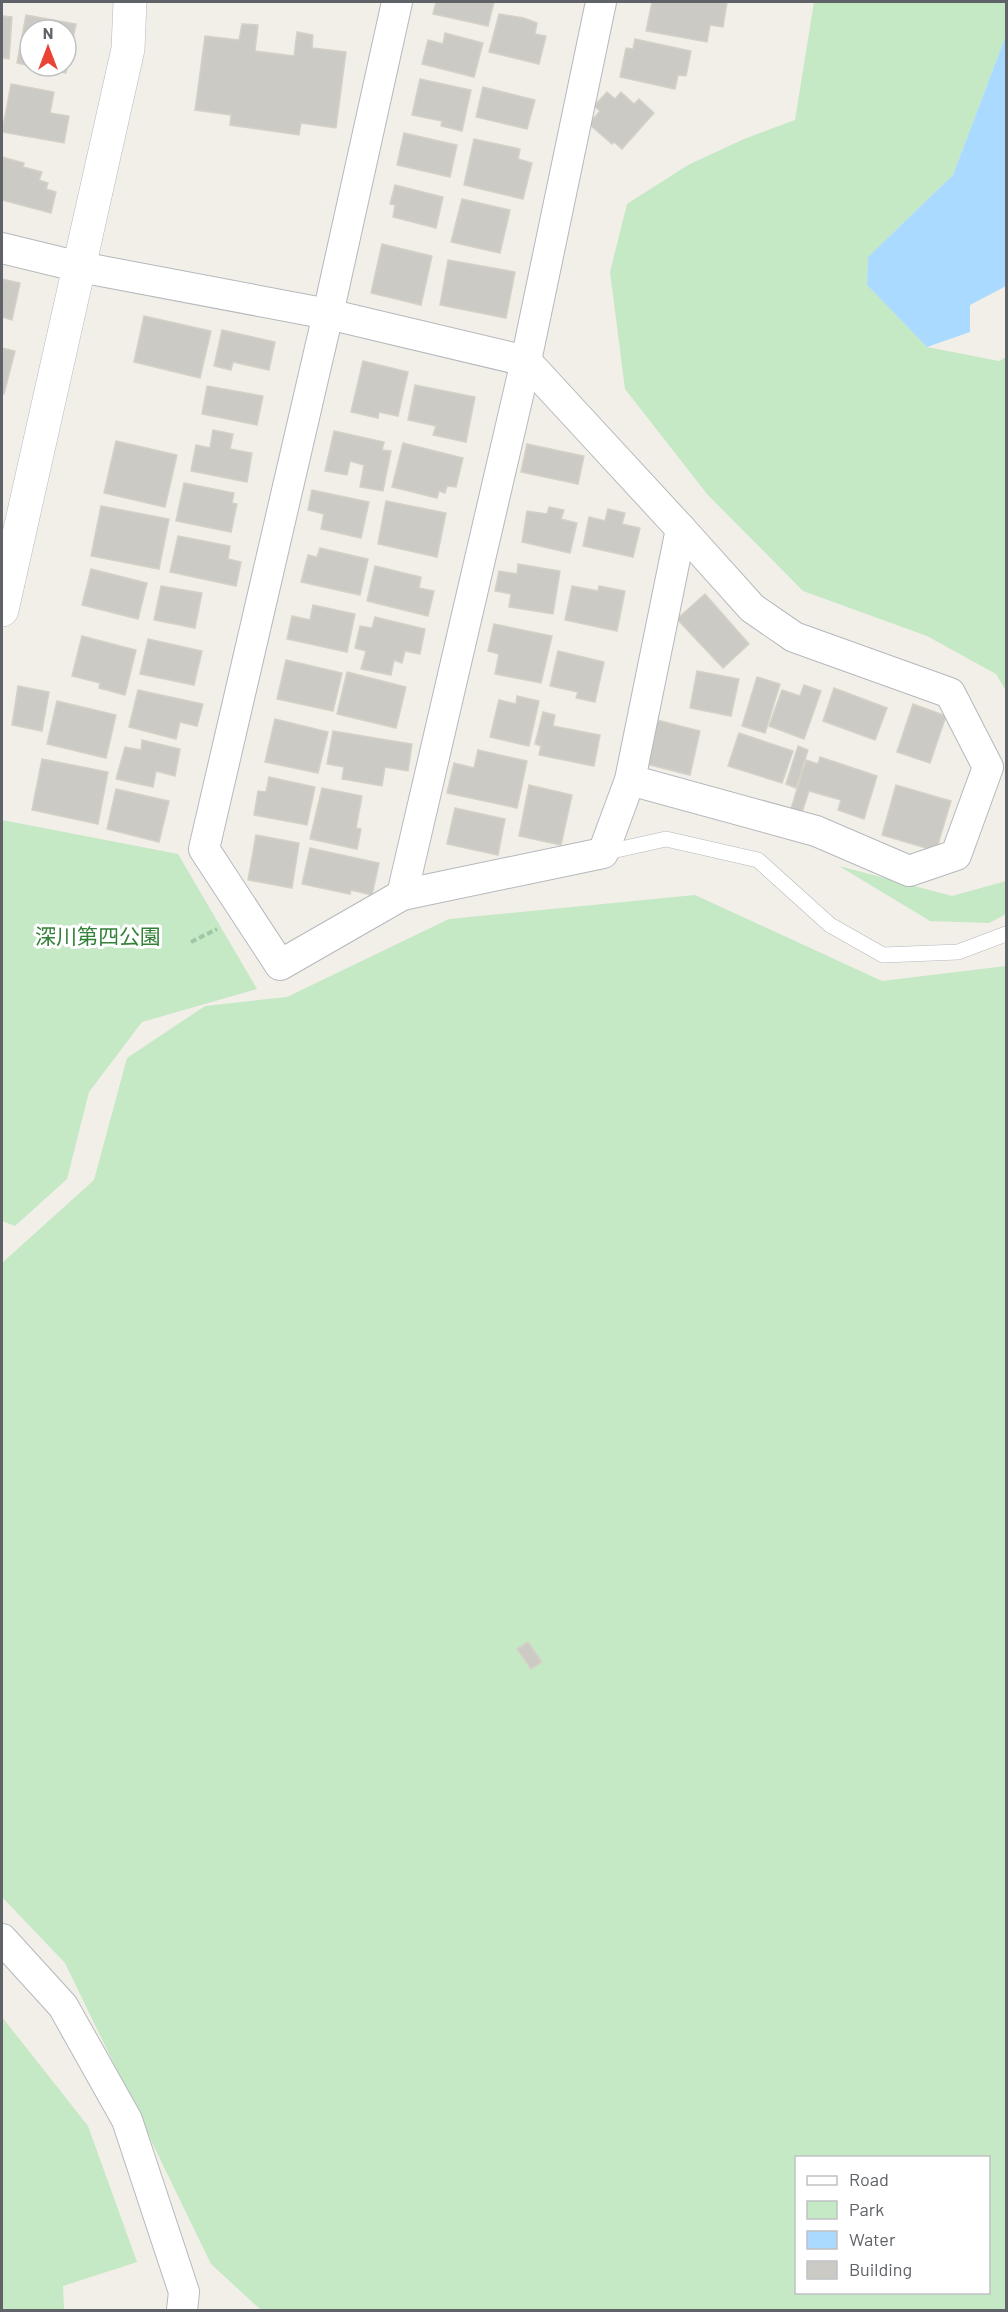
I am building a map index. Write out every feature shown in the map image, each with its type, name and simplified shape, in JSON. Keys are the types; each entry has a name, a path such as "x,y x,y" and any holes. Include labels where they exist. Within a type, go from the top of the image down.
{"street":[{"path":"2,610 128,49 130,2"},
{"path":"398,2 204,849 280,965 402,895 603,854 630,780 681,529"},
{"path":"402,895 526,361 601,2"},
{"path":"2,248 80,267 328,314 526,361 752,609 794,637 950,693 988,767 956,855 909,871 816,831 630,780"},
{"path":"2,1939 63,2006 127,2120 184,2292 182,2310"}],"lane":[{"path":"603,854 666,839 758,860 830,925 883,955 958,952 1006,934"}],"green space":[{"path":"814,2 1006,2 1006,35 953,175 868,257 867,285 927,347 999,361 1006,357 1006,691 996,674 927,636 803,591 707,494 625,389 610,272 627,204 688,165 744,139 795,120"},
{"name":"深川第四公園","path":"2,820 178,854 257,989 142,1022 89,1092 67,1179 15,1226 2,1221"},
{"path":"839,866 952,896 1006,881 1006,914 989,923 930,921"},
{"path":"695,895 882,981 1006,966 1006,2310 261,2310 211,2264 65,1963 2,1897 2,1263 94,1180 127,1058 205,1006 287,997 449,919"},
{"path":"2,2017 88,2126 137,2262 63,2286 64,2310 2,2310"}],"water":[{"path":"1006,35 1006,286 970,305 970,332 927,347 867,285 868,257 953,175"}],"building":[{"path":"436,2 494,2 488,26 433,14"},
{"path":"652,2 727,2 723,27 710,25 707,42 646,31"},
{"path":"499,14 524,18 537,23 535,34 546,36 539,64 489,52"},
{"path":"26,15 43,18 25,18"},
{"path":"2,16 12,17 9,59 2,58"},
{"path":"242,24 258,25 255,51 294,56 297,32 313,35 312,48 346,52 336,128 301,123 299,135 230,125 231,115 195,110 205,36 239,40"},
{"path":"445,33 483,43 474,77 422,64 428,40 443,44"},
{"path":"635,39 691,51 686,76 678,75 675,89 620,77 626,48 633,49"},
{"path":"420,79 471,90 462,131 441,126 442,121 412,115"},
{"path":"11,84 54,92 50,113 69,116 64,143 2,132"},
{"path":"483,87 535,100 527,129 476,117"},
{"path":"607,92 615,99 621,92 634,104 639,99 654,113 622,149 614,142 612,144 589,124 600,111 594,106"},
{"path":"404,133 457,145 450,177 397,165"},
{"path":"474,139 520,149 518,159 532,163 523,199 464,185"},
{"path":"2,157 24,163 23,167 42,172 39,180 48,183 46,189 56,192 51,213 2,200"},
{"path":"395,185 443,197 436,228 393,217 395,205 390,204"},
{"path":"462,199 510,210 500,253 451,242"},
{"path":"382,244 432,256 421,305 371,293"},
{"path":"448,260 515,272 506,318 440,305"},
{"path":"2,279 20,283 12,320 2,317"},
{"path":"144,316 211,331 200,378 134,362"},
{"path":"222,330 275,342 269,370 233,362 231,370 214,366"},
{"path":"2,348 15,351 4,394 2,394"},
{"path":"363,361 408,372 398,416 379,412 378,418 351,412"},
{"path":"415,385 475,397 466,442 433,435 436,426 408,420"},
{"path":"207,386 263,396 257,425 202,414"},
{"path":"213,430 233,434 230,449 252,453 247,482 191,471 196,445 210,448"},
{"path":"334,431 384,442 382,450 391,451 383,491 360,487 364,465 350,461 347,475 325,471"},
{"path":"116,441 177,455 165,507 104,493"},
{"path":"403,443 463,458 456,487 447,486 445,493 439,491 437,498 392,487"},
{"path":"527,444 584,456 578,484 521,472"},
{"path":"184,483 234,493 232,503 237,504 231,532 176,521"},
{"path":"312,490 369,502 361,538 321,529 324,514 308,510"},
{"path":"386,501 446,513 437,557 378,544"},
{"path":"101,506 169,519 159,569 91,556"},
{"path":"549,507 564,510 561,519 577,523 570,553 522,542 527,511 547,514"},
{"path":"608,509 625,513 622,524 640,528 633,557 583,546 589,517 605,521"},
{"path":"178,536 230,546 228,559 241,562 236,586 170,572"},
{"path":"320,548 368,559 360,595 301,582 308,555 317,557"},
{"path":"518,564 560,571 553,614 509,607 511,594 495,591 499,571 517,574"},
{"path":"375,566 421,577 419,588 434,591 428,616 367,601"},
{"path":"91,569 147,583 138,619 82,605"},
{"path":"161,586 202,593 195,628 154,620"},
{"path":"572,586 598,591 599,586 625,591 617,631 565,620"},
{"path":"705,594 749,644 723,668 677,619"},
{"path":"313,605 355,614 347,652 287,639 292,616 310,620"},
{"path":"375,617 425,629 420,654 405,651 402,663 394,660 391,675 361,669 366,651 355,648 360,626 372,628"},
{"path":"494,624 552,636 541,683 495,674 499,654 488,651"},
{"path":"82,636 136,650 125,695 99,688 100,683 72,676"},
{"path":"148,639 202,651 194,685 140,674"},
{"path":"558,651 604,662 595,702 576,698 578,692 550,686"},
{"path":"286,660 342,673 333,711 277,699"},
{"path":"697,671 739,679 731,716 690,708"},
{"path":"347,672 406,687 396,728 337,714"},
{"path":"757,677 780,684 765,733 742,726"},
{"path":"804,685 821,691 804,739 769,726 782,690 800,696"},
{"path":"18,686 49,692 42,731 12,725"},
{"path":"834,688 887,708 875,740 823,721"},
{"path":"138,690 203,704 197,726 180,722 176,739 129,727"},
{"path":"517,696 539,701 529,746 490,737 499,700 516,704"},
{"path":"57,701 116,715 106,758 47,744"},
{"path":"913,704 946,716 930,763 897,752"},
{"path":"543,712 555,715 553,726 600,735 594,766 539,755 541,746 535,744"},
{"path":"275,719 328,732 318,773 265,762"},
{"path":"657,720 700,731 690,775 646,764"},
{"path":"333,731 412,744 408,771 385,767 382,786 342,779 344,767 327,764"},
{"path":"739,733 793,751 782,783 728,766"},
{"path":"142,740 180,749 175,776 156,771 153,787 116,779 125,747 141,750"},
{"path":"798,746 808,750 796,788 786,784"},
{"path":"478,750 527,761 517,808 447,793 454,763 474,768"},
{"path":"820,757 877,776 864,819 838,810 841,800 809,791 801,815 790,812 806,760 818,764"},
{"path":"42,759 108,772 98,824 32,810"},
{"path":"269,777 315,787 307,825 254,815 258,791 266,792"},
{"path":"529,785 572,795 561,845 519,836"},
{"path":"896,785 951,801 936,851 882,835"},
{"path":"322,788 362,796 356,828 361,829 357,849 310,839"},
{"path":"116,789 169,801 159,842 107,829"},
{"path":"455,808 505,819 498,855 447,844"},
{"path":"256,835 299,843 292,888 248,880"},
{"path":"310,848 379,863 372,895 351,890 350,894 302,884"},
{"path":"528,1642 542,1662 531,1669 517,1649"}]}
